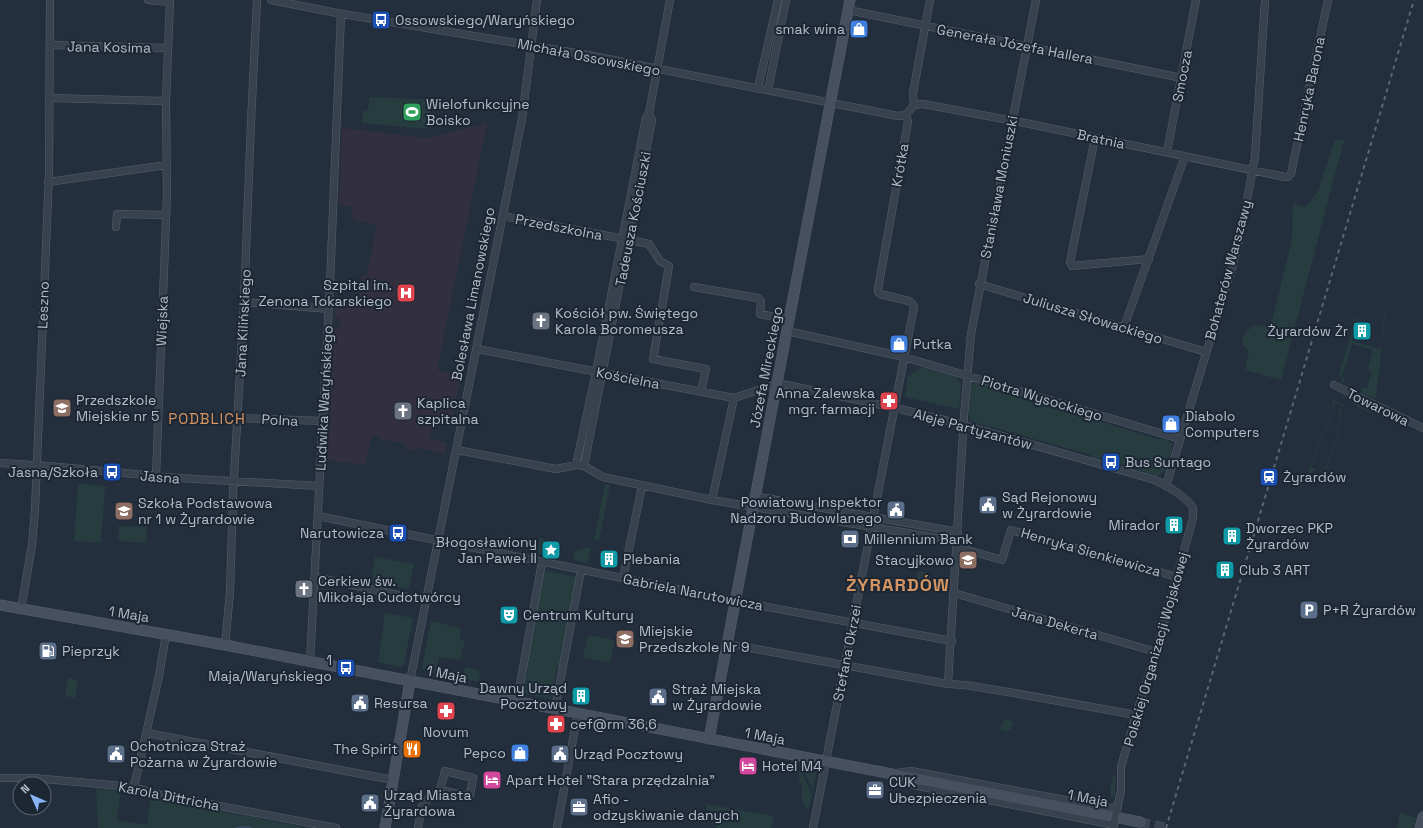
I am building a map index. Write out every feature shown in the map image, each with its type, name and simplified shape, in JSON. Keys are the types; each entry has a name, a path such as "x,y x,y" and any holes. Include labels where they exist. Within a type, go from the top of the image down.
{"street":[{"name":"Leszno","path":"21,609 32,545 37,465 48,182 50,0"},
{"path":"148,0 170,1"},
{"name":"Jana Kilińskiego","path":"225,645 230,592 257,0"},
{"name":"Michała Ossowskiego","path":"271,0 341,14 530,45 898,116 906,115"},
{"name":"Bolesława Limanowskiego","path":"385,828 410,681 522,119 530,45 537,0"},
{"name":"Tadeusza Kościuszki","path":"584,466 622,239 646,118 649,113 670,0"},
{"path":"758,88 778,0"},
{"path":"768,90 786,0"},
{"path":"906,115 914,105 913,93 930,0"},
{"name":"Stanisława Moniuszki","path":"948,684 952,641 967,375 971,334 979,284 1028,46 1036,0"},
{"name":"Smocza","path":"1167,152 1196,0"},
{"name":"Bohaterów Warszawy","path":"1166,486 1236,254 1241,232 1253,170 1265,0"},
{"name":"Henryka Barona","path":"1288,177 1291,174 1328,0"},
{"name":"Wiejska","path":"156,476 167,194 166,101 170,1"},
{"name":"Generała Józefa Hallera","path":"849,5 925,26 1182,78"},
{"name":"Józefa Mireckiego","path":"708,739 731,644 735,601 849,5"},
{"name":"Ludwika Waryńskiego","path":"310,662 329,308 341,14"},
{"name":"Jana Kosima","path":"50,45 167,48"},
{"path":"50,98 166,101"},
{"name":"Bratnia","path":"914,105 923,104 1012,121 1288,177"},
{"name":"Krótka","path":"904,357 914,307 909,301 880,294 878,292 878,288 908,122 906,115"},
{"path":"1095,138 1070,262 1072,266 1149,259"},
{"path":"1124,327 1185,156"},
{"path":"48,182 166,165"},
{"path":"116,227 117,214 166,215"},
{"name":"Przedszkolna","path":"503,216 649,244 660,260 669,266 653,359 706,369 701,392"},
{"name":"Juliusza Słowackiego","path":"979,284 1206,352"},
{"path":"694,287 758,298 760,301 760,314 789,320"},
{"path":"244,302 329,308"},
{"name":"Piotra Wysockiego","path":"787,331 904,357 1180,439"},
{"name":"Kościelna","path":"477,349 734,398 777,384"},
{"path":"896,408 904,357"},
{"name":"Tadeusza Kościuszki","path":"576,465 600,372"},
{"name":"Aleje Partyzantów","path":"777,384 896,408 964,425 1154,480 1166,486"},
{"name":"Towarowa","path":"1334,385 1423,428"},
{"path":"712,500 734,398"},
{"name":"Stefana Okrzei","path":"813,828 896,408"},
{"name":"Polna","path":"238,418 323,421"},
{"path":"457,450 556,469 576,465 584,466 603,477 642,486 712,500 949,540 957,544"},
{"name":"Jasna","path":"0,462 234,482 320,486"},
{"path":"623,578 642,486"},
{"name":"Polskiej Organizacji Wojskowej","path":"1114,825 1120,791 1121,768 1194,518 1194,510 1192,505 1166,486"},
{"path":"755,496 958,532"},
{"name":"Gabriela Narutowicza","path":"318,516 735,601 952,641"},
{"name":"Henryka Sienkiewicza","path":"957,544 1002,560 1011,530 1177,577"},
{"path":"517,702 542,562"},
{"path":"555,709 581,570"},
{"path":"315,577 426,601"},
{"name":"Jana Dekerta","path":"954,593 1156,652"},
{"name":"1 Maja","path":"0,605 225,645 555,709 577,722 708,739 1140,822"},
{"path":"134,787 159,676 166,634"},
{"path":"745,647 948,684 972,686 1136,715"},
{"path":"557,828 577,722"},
{"path":"146,733 393,780"},
{"path":"418,828 423,805 440,790 445,771 473,778 470,795 468,796 440,790"},
{"name":"1 Maja","path":"889,774 911,771 1117,810"},
{"name":"1 Maja","path":"889,774 908,784 1114,825"},
{"name":"Karola Dittricha","path":"0,778 33,778 134,787 156,794 336,828"},
{"path":"1420,828 1423,817"}],"shaded area":[{"name":"Szpital im. Zenona Tokarskiego","path":"487,123 437,370 461,375 452,420 434,417 430,439 447,443 445,453 419,448 413,451 405,450 406,444 380,439 381,437 372,435 365,465 326,460 332,340 335,327 339,328 340,319 335,317 335,306 356,306 362,275 367,276 377,225 354,219 352,216 352,206 339,205 342,128 427,138"}],"green space":[{"path":"369,97 432,100 427,129 362,123 363,110 368,111"},
{"path":"1335,140 1344,140 1281,380 1245,370 1249,352 1242,344 1243,336 1253,325 1271,326 1292,239 1293,203 1305,207 1317,193"},
{"path":"1386,308 1376,399 1361,393 1362,388 1367,388 1372,372 1368,369 1373,350 1352,344 1342,376 1345,382 1342,383 1341,376 1339,375 1356,318 1359,319 1352,341 1381,349"},
{"path":"922,367 957,377 961,384 959,409 905,397 908,376"},
{"path":"972,382 992,387 994,390 1171,442 1173,445 1165,471 1158,476 1154,476 1124,465 1093,458 1091,455 973,422 969,417 970,385"},
{"path":"1333,400 1343,405 1340,409 1342,413 1336,429 1340,431 1325,473 1318,471 1324,471 1339,432 1335,430 1340,415 1339,410 1341,405 1335,403 1333,408"},
{"path":"1352,401 1373,411 1373,414 1353,404"},
{"path":"1331,412 1311,467 1317,469 1307,475"},
{"path":"78,484 105,486 101,543 74,541"},
{"path":"605,484 610,485 599,541 594,540"},
{"path":"119,526 147,527 146,543 118,541"},
{"path":"540,537 554,547 546,547 544,552 552,554 552,556 537,553"},
{"path":"591,547 588,564 573,560 575,551"},
{"path":"375,557 414,564 409,589 371,582"},
{"path":"542,570 578,577 560,671 557,667 551,699 523,694 529,662 526,658"},
{"path":"918,571 927,572 926,576 931,577 930,585 916,582"},
{"path":"602,610 612,612 611,621 600,619"},
{"path":"385,613 413,618 404,664 402,667 378,662"},
{"path":"431,621 461,628 459,639 465,640 460,660 439,657 436,674 422,669"},
{"path":"588,635 615,640 610,663 583,657"},
{"path":"465,667 480,671 479,682 463,679"},
{"path":"68,678 78,680 75,698 65,696"},
{"path":"1004,719 1013,722 1011,731 1008,730 1008,732 1000,730"},
{"path":"800,769 812,794 809,809 804,804 801,794 802,784 798,781"},
{"path":"803,770 815,772 816,774 813,791"},
{"path":"1113,776 1116,777 1115,797 1111,798 1110,789"},
{"path":"96,788 121,790 117,820 147,825 151,796 156,799 310,828 98,828"},
{"path":"705,804 774,816 771,828 718,828 713,825"},
{"path":"1400,812 1416,818 1413,828 1397,828"}],"waterway":[{"path":"237,828 251,828"}],"tunnel":[{"path":"735,645 745,647"},
{"path":"1140,822 1169,828"}],"railway":[{"path":"1166,828 1414,0"}],"place":[{"name":"Ossowskiego/Waryńskiego","path":"381,20"},
{"name":"smak wina","path":"859,29"},
{"name":"Wielofunkcyjne Boisko","path":"412,112"},
{"name":"Szpital im. Zenona Tokarskiego","path":"406,293"},
{"name":"Kościół pw. Świętego Karola Boromeusza","path":"541,321"},
{"name":"Żyrardów Żr","path":"1362,331"},
{"name":"Putka","path":"899,344"},
{"name":"Anna Zalewska mgr. farmacji","path":"889,401"},
{"name":"Przedszkole Miejskie nr 5","path":"62,408"},
{"name":"Kaplica szpitalna","path":"403,411"},
{"name":"Diabolo Computers","path":"1171,424"},
{"name":"Bus Suntago","path":"1111,462"},
{"name":"Jasna/Szkoła","path":"112,472"},
{"name":"Żyrardów","path":"1269,477"},
{"name":"Sąd Rejonowy w Żyrardowie","path":"988,505"},
{"name":"Powiatowy Inspektor Nadzoru Budowlanego","path":"896,510"},
{"name":"Szkoła Podstawowa nr 1 w Żyrardowie","path":"124,511"},
{"name":"Mirador","path":"1174,525"},
{"name":"Narutowicza","path":"398,533"},
{"name":"Dworzec PKP Żyrardów","path":"1232,536"},
{"name":"Millennium Bank","path":"850,539"},
{"name":"Błogosławiony Jan Paweł II","path":"551,550"},
{"name":"Plebania","path":"609,559"},
{"name":"Stacyjkowo","path":"968,560"},
{"name":"Club 3 ART","path":"1225,570"},
{"name":"Cerkiew św. Mikołaja Cudotwórcy","path":"304,589"},
{"name":"P+R Żyrardów","path":"1309,610"},
{"name":"Centrum Kultury","path":"509,615"},
{"name":"Miejskie Przedszkole Nr 9","path":"625,639"},
{"name":"Pieprzyk","path":"48,651"},
{"name":"1 Maja/Waryńskiego","path":"346,668"},
{"name":"Dawny Urząd Pocztowy","path":"581,696"},
{"name":"Straż Miejska w Żyrardowie","path":"658,697"},
{"name":"Resursa","path":"360,703"},
{"name":"Novum","path":"446,711"},
{"name":"cef@rm 36,6","path":"556,724"},
{"name":"The Spirit","path":"412,749"},
{"name":"Pepco","path":"520,753"},
{"name":"Ochotnicza Straż Pożarna w Żyrardowie","path":"116,754"},
{"name":"Urząd Pocztowy","path":"560,754"},
{"name":"Hotel M4","path":"748,766"},
{"name":"Apart Hotel \"Stara przędzalnia\"","path":"492,780"},
{"name":"CUK Ubezpieczenia","path":"875,790"},
{"name":"Urząd Miasta Żyrardowa","path":"370,803"},
{"name":"Afio - odzyskiwanie danych","path":"579,807"}],"district":[{"name":"PODBLICH","path":"207,418"},
{"name":"ŻYRARDÓW","path":"898,584"}]}
